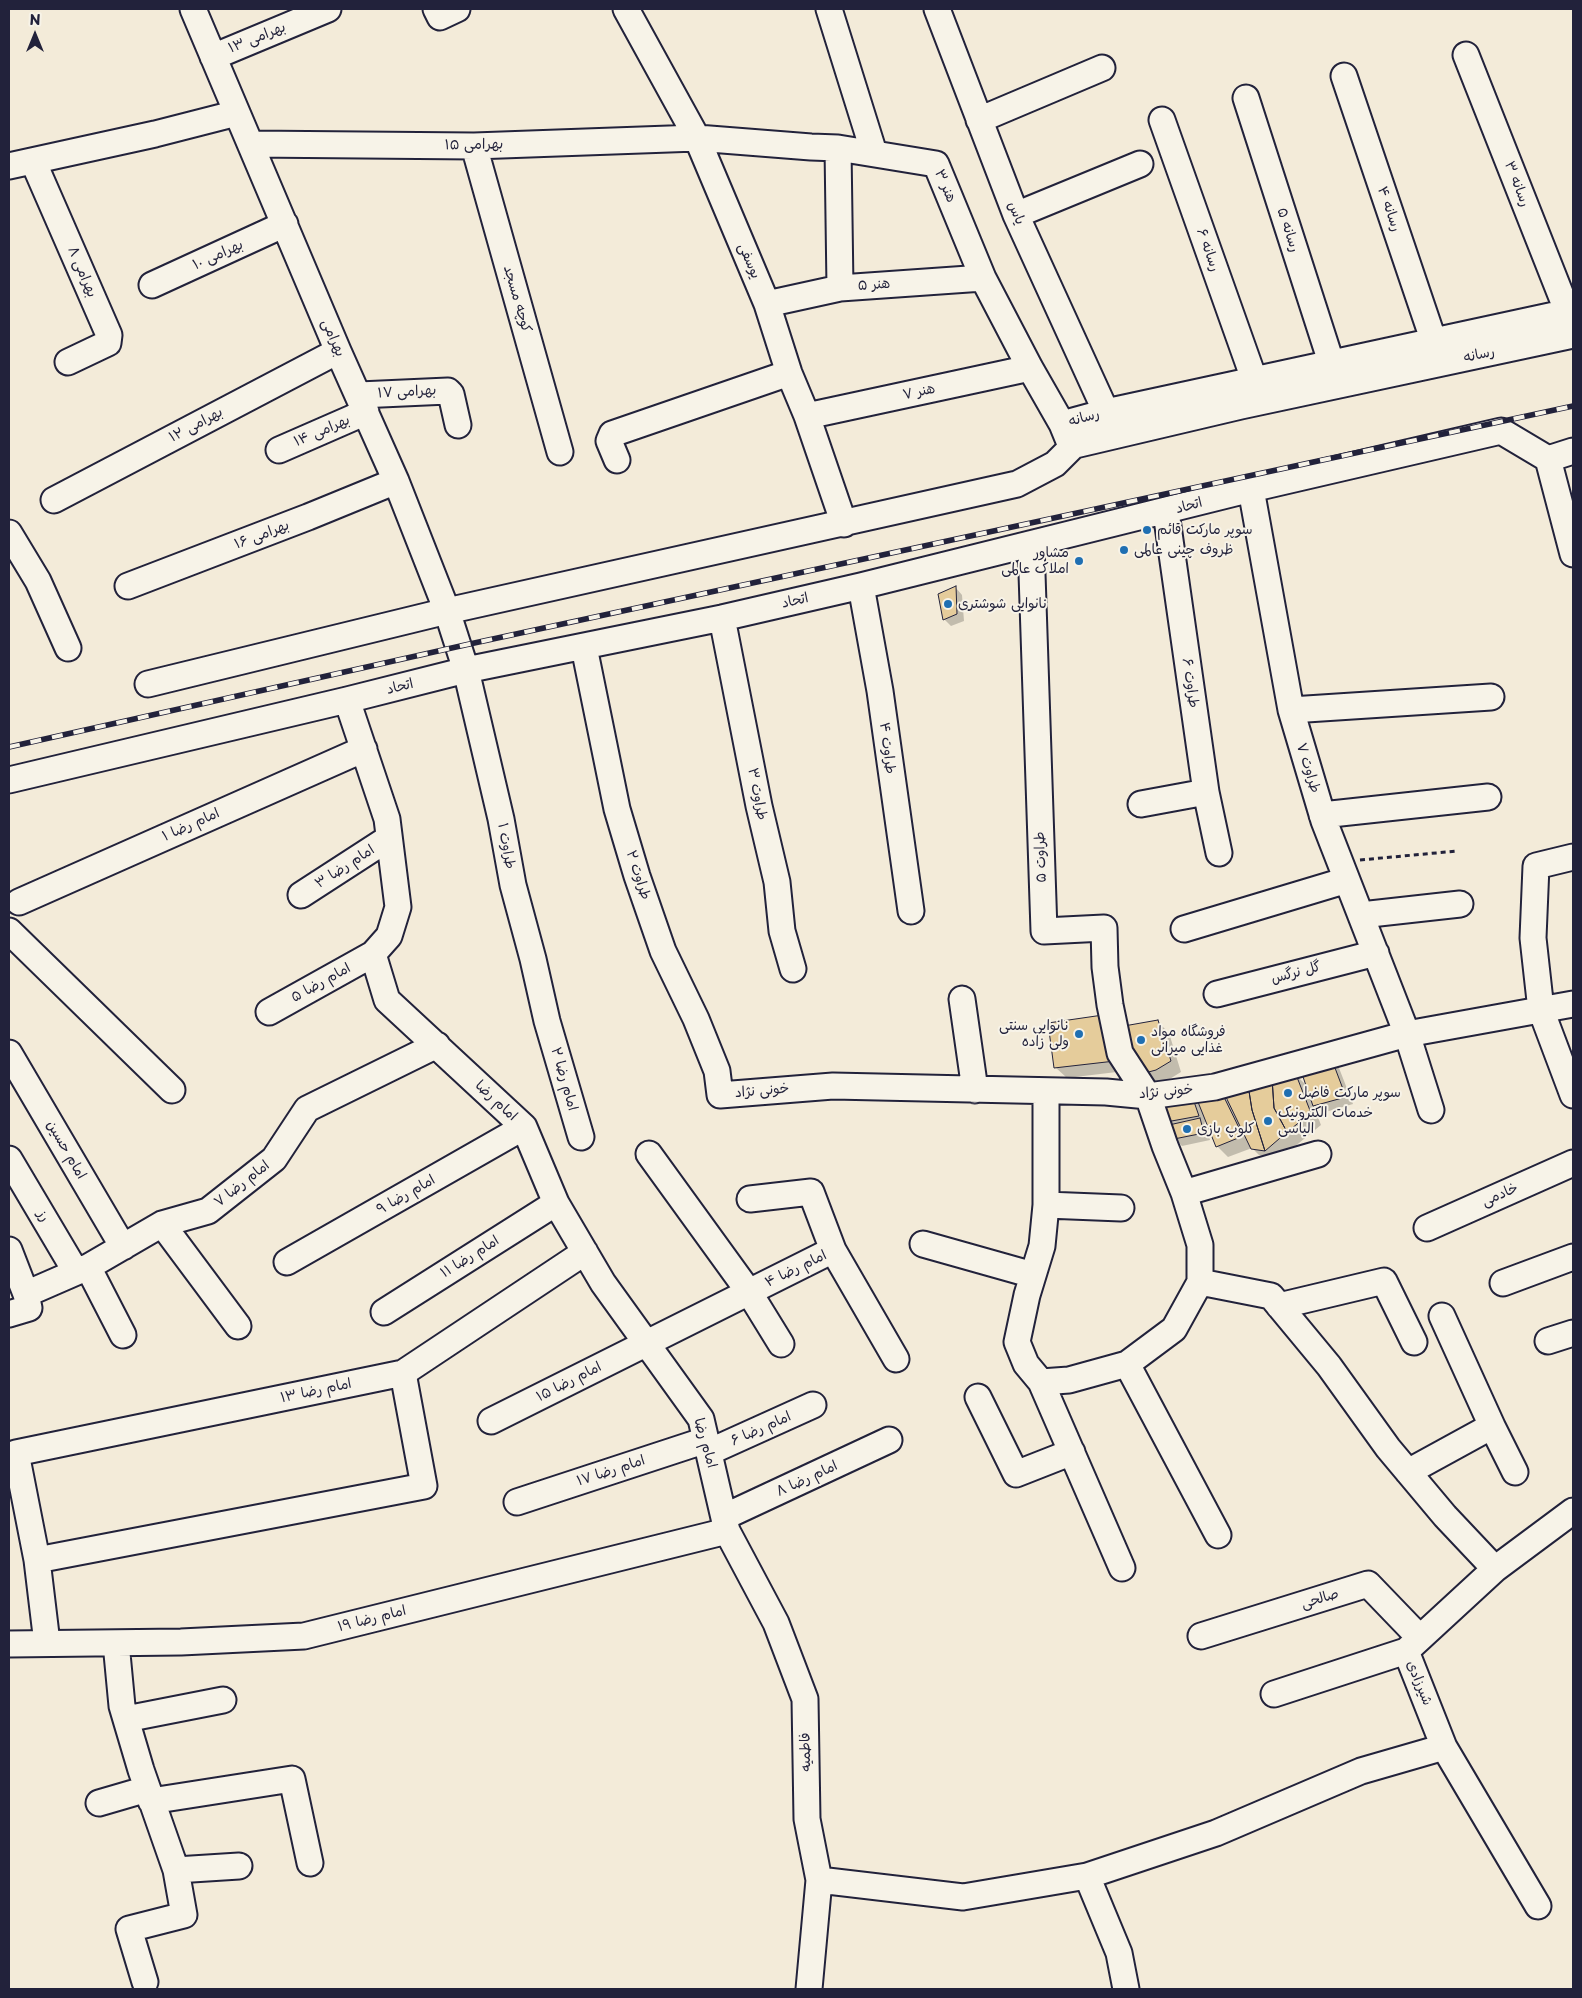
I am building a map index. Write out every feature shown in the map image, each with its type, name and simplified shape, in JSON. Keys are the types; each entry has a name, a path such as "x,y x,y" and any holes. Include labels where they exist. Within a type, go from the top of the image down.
{"street":[{"name":"بهرامی","path":"193,9 338,351 396,481 446,611 466,670"},
{"name":"بهرامی ۱۳","path":"213,56 328,9"},
{"path":"436,9 440,17 457,9"},
{"name":"یوسفی","path":"626,9 696,138 767,304 789,373 807,416 844,524"},
{"path":"830,9 874,153"},
{"name":"یاس","path":"937,9 1016,215 1106,412"},
{"name":"رسانه ۳","path":"1466,55 1571,320"},
{"path":"980,120 1102,68"},
{"name":"رسانه ۴","path":"1344,76 1434,342"},
{"name":"رسانه ۵","path":"1246,98 1331,362"},
{"path":"9,166 238,114"},
{"name":"رسانه ۶","path":"1162,120 1254,379"},
{"name":"بهرامی ۱۵","path":"251,144 474,146 696,138"},
{"name":"هنر ۳","path":"696,138 811,148 838,148 936,164 983,278 1062,424"},
{"name":"کوچه مسجد","path":"474,146 560,452"},
{"path":"838,148 840,288"},
{"name":"بهرامی ۸","path":"33,161 109,335 108,343 68,362"},
{"path":"1016,215 1140,164"},
{"name":"بهرامی ۱۰","path":"152,285 285,224"},
{"name":"هنر ۵","path":"767,304 840,288 983,278"},
{"name":"رسانه","path":"1571,320 1241,406 1073,446 1071,446 1062,424 1106,412 1331,362 1434,342 1571,320"},
{"name":"بهرامی ۱۲","path":"54,500 338,351"},
{"name":"هنر ۷","path":"807,416 1030,368"},
{"path":"616,460 609,441 612,434 789,373"},
{"name":"بهرامی ۱۷","path":"362,404 448,391 451,394 458,425"},
{"name":"بهرامی ۱۴","path":"279,450 362,404"},
{"name":"اتحاد","path":"9,780 466,670 722,618 861,586 1166,512 1250,489 1501,431 1548,459"},
{"path":"148,684 446,611 1017,484 1055,464 1073,446"},
{"path":"1573,451 1548,459 1573,554"},
{"name":"بهرامی ۱۶","path":"128,586 308,518 396,481"},
{"name":"طراوت ۷","path":"1250,489 1290,710 1322,815 1407,1034 1431,1110"},
{"name":"طراوت ۶","path":"1166,512 1206,792 1219,853"},
{"path":"9,533 38,581 68,648"},
{"name":"طراوت ۵","path":"1031,544 1044,931 1104,928 1105,967 1110,1005 1120,1053 1148,1096"},
{"name":"طراوت ۴","path":"861,586 880,691 911,911"},
{"name":"طراوت ۳","path":"722,618 759,806 777,882 782,931 793,969"},
{"name":"طراوت ۲","path":"584,647 617,808 637,876 663,952 696,1019 717,1072 720,1095"},
{"name":"طراوت ۱","path":"466,670 501,819 513,885 547,1021"},
{"path":"1290,710 1491,697"},
{"path":"347,700 387,818 398,907 390,936 373,954"},
{"name":"امام رضا ۱","path":"19,902 364,749"},
{"path":"1141,804 1206,792"},
{"path":"1322,815 1488,796"},
{"name":"امام رضا ۳","path":"301,895 390,838"},
{"path":"1573,857 1536,866 1533,938 1541,1010 1573,1095"},
{"path":"1184,930 1344,871"},
{"path":"1361,915 1460,904"},
{"path":"9,931 172,1090"},
{"name":"گل نرگس","path":"1217,994 1376,953"},
{"name":"امام رضا ۵","path":"269,1012 373,954"},
{"name":"امام رضا","path":"373,954 387,1000 524,1127 556,1203 603,1283 701,1419 726,1524"},
{"path":"962,999 975,1090"},
{"name":"خونی نژاد","path":"720,1095 833,1086 911,1086 975,1090 1106,1092 1148,1096 1214,1087 1407,1034 1573,1004"},
{"name":"امام رضا ۲","path":"547,1021 581,1137"},
{"name":"امام رضا ۷","path":"21,1305 162,1224 208,1210 274,1159 307,1109 437,1045"},
{"name":"امام حسین","path":"9,1053 123,1247"},
{"path":"1046,1090 1046,1205 1042,1246 1017,1342 1026,1364 1041,1382 1122,1568"},
{"path":"1041,1382 1069,1380 1127,1364 1174,1329 1200,1282 1200,1245 1184,1193 1148,1096"},
{"name":"امام رضا ۹","path":"287,1262 524,1127"},
{"path":"649,1154 749,1292 781,1344"},
{"path":"1184,1193 1318,1154"},
{"name":"رز","path":"9,1159 123,1335"},
{"name":"خادمی","path":"1427,1228 1573,1163"},
{"path":"750,1199 811,1192 833,1250"},
{"name":"امام رضا ۱۱","path":"384,1312 556,1203"},
{"path":"1046,1205 1121,1208"},
{"path":"162,1224 238,1326"},
{"path":"923,1244 1033,1275"},
{"path":"9,1250 21,1305"},
{"name":"امام رضا ۴","path":"646,1343 833,1250 896,1359"},
{"name":"امام رضا ۱۳","path":"37,1560 16,1453 404,1373 585,1252"},
{"path":"1503,1283 1573,1257"},
{"path":"1279,1306 1384,1281 1414,1342"},
{"path":"1200,1282 1271,1296 1329,1366 1388,1448 1445,1516 1495,1569"},
{"path":"1442,1316 1515,1472"},
{"path":"1548,1341 1573,1333"},
{"name":"امام رضا ۱۵","path":"491,1421 646,1343"},
{"path":"1127,1364 1218,1535"},
{"path":"47,1643 37,1560 424,1486 404,1373"},
{"path":"978,1397 1016,1474 1072,1452"},
{"name":"امام رضا ۶","path":"707,1446 813,1405"},
{"path":"1408,1472 1492,1426"},
{"name":"امام رضا ۸","path":"726,1524 889,1440"},
{"name":"امام رضا ۱۷","path":"517,1502 707,1446"},
{"name":"شیرزادی","path":"1538,1906 1444,1748 1413,1644 1495,1569 1573,1512"},
{"name":"امام رضا ۱۹","path":"9,1644 116,1643 304,1636 726,1524"},
{"name":"فاطمیه","path":"726,1524 776,1623 805,1699 807,1819 819,1880 809,1989"},
{"name":"صالحی","path":"1201,1636 1368,1584 1413,1644"},
{"path":"116,1643 122,1706 149,1795 176,1870 184,1915 129,1929 145,1982"},
{"path":"1274,1694 1413,1644"},
{"path":"126,1719 223,1700"},
{"path":"819,1880 963,1897 1087,1876 1216,1833 1361,1771 1444,1748"},
{"path":"99,1803 149,1795 292,1779 310,1862"},
{"path":"176,1870 239,1866"},
{"path":"1087,1876 1119,1953 1126,1989"}],"path":[{"path":"1344,871 1456,850"}],"building":[{"name":"نانوایی شوشتری","path":"956,586 957,614 943,620 938,594"},
{"name":"نانوایی سنتی ولی زاده","path":"1103,1015 1115,1061 1054,1068 1048,1023"},
{"name":"فروشگاه مواد غذایی میرانی","path":"1158,1020 1171,1061 1156,1070 1141,1074 1124,1026"},
{"path":"1332,1060 1346,1097 1313,1106 1300,1068"},
{"name":"سوپر مارکت فاضل","path":"1295,1072 1311,1113 1287,1132 1274,1108 1272,1078"},
{"name":"خدمات الکترونیک الیاسی","path":"1272,1078 1274,1108 1287,1132 1265,1151 1252,1110 1248,1085"},
{"path":"1248,1085 1252,1110 1265,1151 1251,1149 1224,1093"},
{"path":"1191,1093 1199,1116 1166,1122 1154,1099"},
{"path":"1223,1095 1243,1136 1216,1147 1196,1097"},
{"name":"کلوپ بازی","path":"1200,1118 1204,1133 1174,1139 1169,1125"}],"railway":[{"path":"9,747 465,645 1573,406"}],"place":[{"name":"سوپر مارکت قائم","path":"1147,530"},
{"name":"ظروف چینی عالمی","path":"1124,550"},
{"name":"مشاور املاک عالمی","path":"1079,561"},
{"name":"نانوایی شوشتری","path":"948,604"},
{"name":"نانوایی سنتی ولی زاده","path":"1079,1034"},
{"name":"فروشگاه مواد غذایی میرانی","path":"1141,1040"},
{"name":"سوپر مارکت فاضل","path":"1288,1093"},
{"name":"خدمات الکترونیک الیاسی","path":"1268,1121"},
{"name":"کلوپ بازی","path":"1187,1129"}]}
